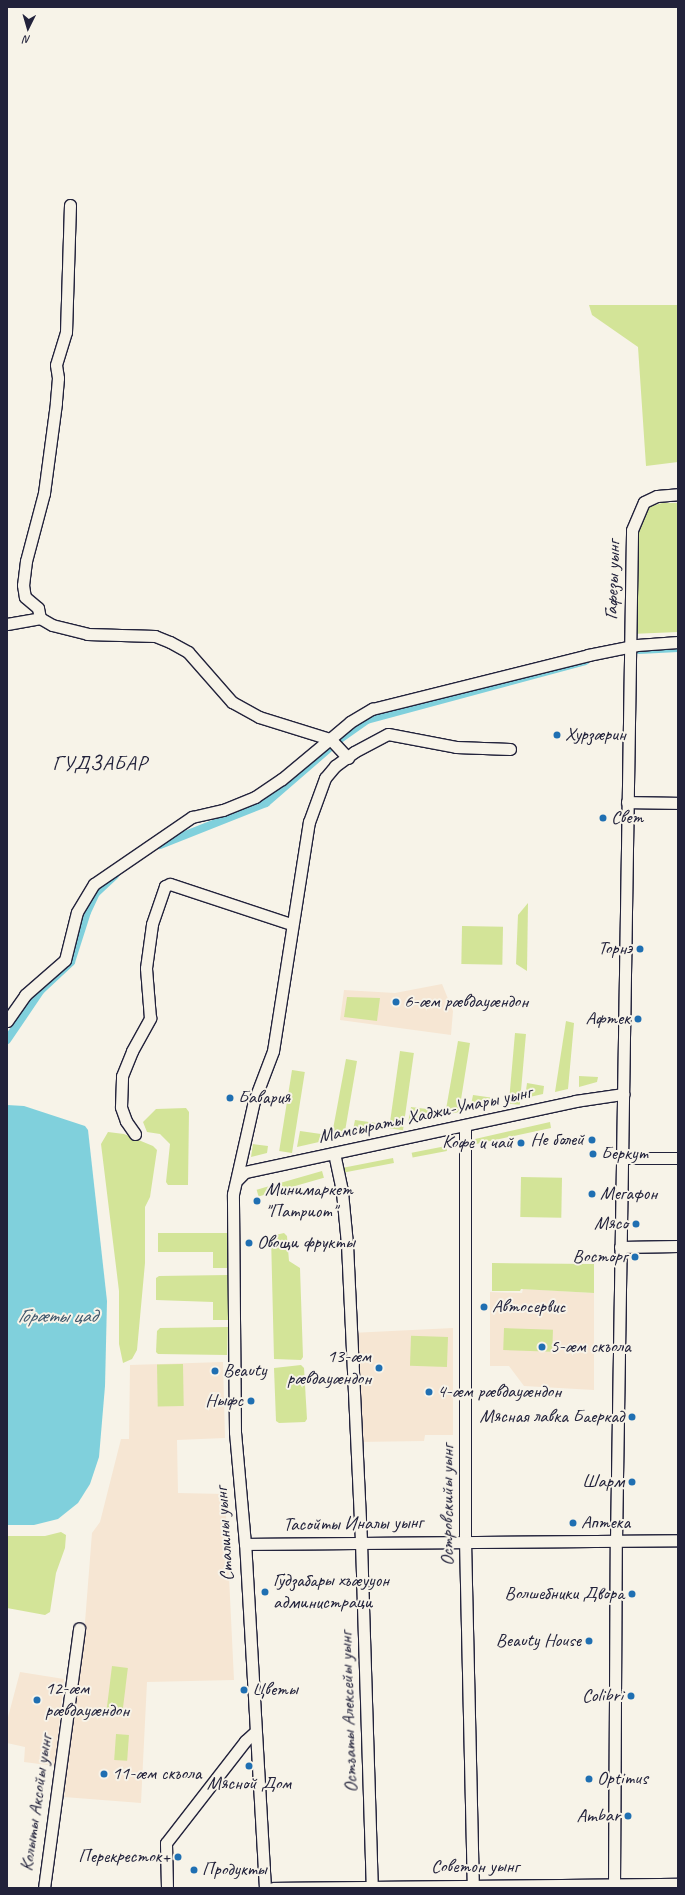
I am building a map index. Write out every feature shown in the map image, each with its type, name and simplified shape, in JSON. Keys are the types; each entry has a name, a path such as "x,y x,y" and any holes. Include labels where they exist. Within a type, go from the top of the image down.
{"street":[{"path":"40,618 38,608 25,597 23,585 31,537 44,493 56,403 58,378 56,365 66,332 70,205"},
{"name":"Гафезы уынг","path":"678,494 657,496 644,502 632,530 629,648 678,642"},
{"path":"7,624 40,618 52,625 87,634 155,636 188,652 232,702 259,717 331,740 346,756"},
{"path":"7,1021 25,995 65,960 77,912 94,884 192,817 223,810 255,797 282,779 331,740 350,722 372,709 450,688 629,648 616,1541 614,1887"},
{"name":"Сталины уынг","path":"265,1888 245,1544 235,1432 233,1194 238,1179 254,1101 273,1051 285,981 291,924 309,822 325,778 346,756 388,734 433,744 510,749"},
{"path":"627,802 678,803"},
{"path":"135,1134 126,1121 121,1107 122,1076 127,1061 150,1018 146,968 152,924 165,886 170,884 291,924"},
{"name":"Мамсыраты Хаджи-Умары уынг","path":"238,1179 245,1172 465,1125 623,1094"},
{"name":"Островскийы уынг","path":"465,1125 465,1540 473,1886"},
{"name":"Остъаты Алексейы уынг","path":"334,1153 342,1192 347,1244 361,1542 372,1886"},
{"path":"622,1158 678,1158"},
{"path":"620,1247 678,1246"},
{"name":"Тасойты Иналы уынг","path":"245,1544 465,1540 678,1540"},
{"name":"Колыты Аксойы уынг","path":"44,1888 79,1628"},
{"path":"167,1888 166,1843 245,1741 256,1732"},
{"name":"Советон уынг","path":"273,1888 372,1886 614,1887 678,1884"}],"shaded area":[{"name":"6-æм рӕвдауӕндон","path":"442,984 453,1011 451,1035 340,1020 344,990 395,993"},
{"name":"5-æм скъола","path":"523,1289 594,1293 594,1390 524,1386 509,1366 490,1366 490,1292 522,1293"},
{"path":"453,1328 453,1435 425,1435 424,1441 357,1442 351,1333"},
{"path":"223,1362 225,1438 177,1440 178,1493 225,1494 234,1680 147,1682 141,1803 64,1797 85,1622 92,1533 100,1522 121,1439 129,1439 130,1365"},
{"name":"12-æм рӕвдауӕндон","path":"20,1672 64,1679 55,1766 24,1762 25,1747 7,1743 7,1721"}],"green space":[{"path":"589,305 678,305 678,462 646,466 638,347 592,315"},
{"path":"662,503 678,503 678,632 631,634 629,529 644,508"},
{"path":"528,903 527,971 516,964 518,915"},
{"path":"462,926 503,927 502,965 461,964"},
{"path":"347,997 380,998 377,1021 344,1017"},
{"path":"566,1021 574,1023 568,1089 555,1092"},
{"path":"515,1033 526,1034 520,1105 509,1104"},
{"path":"458,1041 470,1043 459,1112 445,1115"},
{"path":"400,1051 414,1053 403,1130 389,1128"},
{"path":"346,1059 357,1061 344,1137 331,1140"},
{"path":"292,1070 305,1072 292,1153 279,1151"},
{"path":"579,1076 598,1077 597,1082 579,1087"},
{"path":"527,1083 544,1086 543,1094 525,1098"},
{"path":"473,1095 494,1098 493,1105 470,1110"},
{"path":"411,1107 435,1110 433,1118 408,1123"},
{"path":"186,1108 189,1112 188,1185 168,1185 166,1182 170,1144 160,1134 147,1132 143,1122 156,1109"},
{"path":"355,1120 376,1123 375,1130 352,1135"},
{"path":"550,1122 551,1128 476,1144 475,1139"},
{"path":"300,1131 321,1134 319,1142 297,1147"},
{"path":"108,1132 124,1134 153,1146 157,1150 150,1197 145,1207 145,1263 137,1350 132,1359 123,1363 119,1344 119,1291 101,1144"},
{"path":"253,1144 268,1146 267,1153 251,1157"},
{"path":"446,1146 447,1151 413,1158 412,1153"},
{"path":"393,1158 394,1163 343,1173 342,1168"},
{"path":"322,1171 324,1178 259,1196 257,1190"},
{"path":"521,1177 562,1178 561,1218 520,1217"},
{"path":"158,1233 229,1233 227,1268 213,1268 213,1252 158,1252"},
{"path":"284,1233 287,1236 289,1261 300,1268 303,1357 301,1360 274,1359 271,1236"},
{"path":"492,1263 594,1264 594,1293 521,1289 520,1291 492,1291"},
{"path":"228,1275 228,1320 213,1320 213,1302 156,1300 156,1278 159,1276"},
{"path":"228,1327 227,1355 158,1354 156,1352 157,1331 160,1328"},
{"path":"504,1328 553,1330 552,1352 503,1350"},
{"path":"411,1336 448,1337 447,1367 410,1366"},
{"path":"157,1364 183,1364 184,1406 158,1406"},
{"path":"301,1365 304,1368 307,1419 305,1422 279,1423 276,1421 274,1368"},
{"path":"61,1532 66,1535 65,1548 56,1573 50,1612 45,1615 7,1608 7,1536 45,1536"},
{"path":"112,1666 128,1668 123,1712 107,1710"},
{"path":"116,1734 129,1735 127,1761 114,1760"}],"water":[{"name":"Горӕты цад","path":"7,1105 24,1106 85,1126 88,1130 107,1301 105,1386 99,1457 90,1484 78,1503 58,1519 34,1525 7,1525"}],"waterway":[{"path":"639,650 678,648"},
{"path":"160,845 266,803 340,739 367,720 585,661"},
{"path":"7,1040 41,990 71,962 87,912 96,893 115,875"}],"place":[{"name":"Хурзæрин","path":"557,735"},
{"name":"Свет","path":"603,818"},
{"name":"Торнэ","path":"640,949"},
{"name":"6-æм рӕвдауӕндон","path":"396,1002"},
{"name":"Афтек","path":"638,1019"},
{"name":"Бавария","path":"230,1098"},
{"name":"Не болей","path":"592,1140"},
{"name":"Кофе и чай","path":"521,1143"},
{"name":"Беркут","path":"593,1154"},
{"name":"Мегафон","path":"592,1194"},
{"name":"Минимаркет \"Патриот\"","path":"257,1201"},
{"name":"Мясо","path":"636,1224"},
{"name":"Овощи фрукты","path":"249,1243"},
{"name":"Восторг","path":"635,1257"},
{"name":"Автосервис","path":"484,1307"},
{"name":"5-æм скъола","path":"542,1347"},
{"name":"13-æм рӕвдауӕндон","path":"379,1368"},
{"name":"Beauty","path":"215,1371"},
{"name":"4-æм рӕвдауӕндон","path":"429,1392"},
{"name":"Ныфс","path":"251,1401"},
{"name":"Мясная лавка Баеркад","path":"632,1417"},
{"name":"Шарм","path":"632,1482"},
{"name":"Аптека","path":"573,1523"},
{"name":"Гудзабары хъæууон администраци","path":"265,1592"},
{"name":"Волшебники Двора","path":"632,1594"},
{"name":"Beauty House","path":"589,1641"},
{"name":"Цветы","path":"244,1690"},
{"name":"Colibri","path":"631,1696"},
{"name":"12-æм рӕвдауӕндон","path":"37,1700"},
{"name":"Мясной Дом","path":"249,1766"},
{"name":"11-æм скъола","path":"104,1774"},
{"name":"Optimus","path":"589,1779"},
{"name":"Ambar","path":"628,1816"},
{"name":"Перекресток+","path":"178,1857"},
{"name":"Продукты","path":"194,1870"}],"district":[{"name":"ГУДЗАБАР","path":"100,763"}]}
